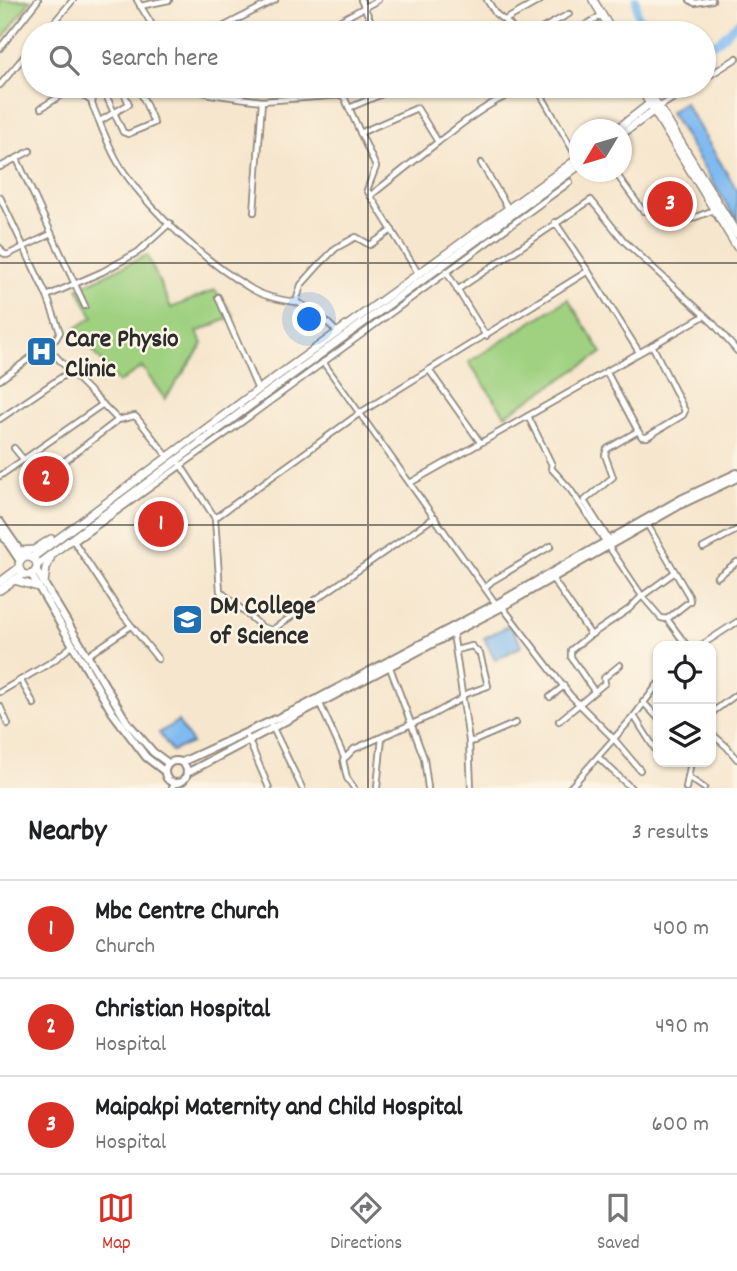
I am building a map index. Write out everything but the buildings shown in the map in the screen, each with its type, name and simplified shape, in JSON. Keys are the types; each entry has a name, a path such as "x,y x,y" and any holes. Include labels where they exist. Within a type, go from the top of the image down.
{"highway":[{"path":"587,0 604,21"},
{"path":"593,0 602,21"},
{"path":"649,98 737,234"},
{"path":"652,98 737,247"},
{"path":"632,119 655,105"},
{"path":"632,125 655,105"},
{"path":"27,564 52,553 168,457 258,390 444,269 508,208 569,167"},
{"path":"0,582 71,538 179,463 419,274 569,167"},
{"path":"0,590 14,580 34,550 71,538"},
{"path":"14,580 41,585 52,553"}],"main road":[{"path":"272,725 499,604 681,501 737,475"},
{"path":"75,644 86,656 127,722 153,752 168,763 182,762 320,704 388,664 551,578 607,543 647,524 681,501"},
{"path":"0,522 41,585 112,712 146,757 164,771 167,780 175,786 184,780 187,774 247,736"},
{"path":"0,531 27,564"},
{"path":"182,762 187,774"},
{"path":"164,771 168,763"}],"street":[{"path":"0,47 38,0"},
{"path":"56,21 74,0"},
{"path":"136,0 149,21"},
{"path":"140,6 169,0"},
{"path":"234,21 275,0"},
{"path":"361,0 371,21"},
{"path":"339,21 378,0"},
{"path":"487,0 497,15 505,20 541,0"},
{"path":"690,0 695,4 712,0"},
{"path":"557,21 569,15"},
{"path":"594,21 600,16"},
{"path":"716,71 737,58"},
{"path":"0,85 21,60"},
{"path":"41,108 58,98"},
{"path":"86,98 91,101 123,170 170,223 197,248 251,289 279,300 296,302 317,312 340,335"},
{"path":"107,98 125,134 153,124 154,119 144,98"},
{"path":"100,121 129,104 126,98"},
{"path":"240,98 262,101 303,98"},
{"path":"345,98 376,167 367,188 370,196 419,274"},
{"path":"349,108 373,98"},
{"path":"370,196 438,142 503,98"},
{"path":"543,98 569,143"},
{"path":"655,105 669,98"},
{"path":"254,212 262,101"},
{"path":"360,133 417,108 438,142"},
{"path":"0,167 30,151"},
{"path":"16,159 85,306"},
{"path":"481,163 508,208"},
{"path":"435,517 269,630 261,627 221,594 215,518 179,463 323,362 444,269 570,182"},
{"path":"622,182 643,211 658,211 673,226 715,210"},
{"path":"0,197 47,296 60,332 57,339 0,380"},
{"path":"457,290 555,222 587,201 592,201 624,241 719,330 737,351"},
{"path":"555,222 639,352"},
{"path":"47,296 102,272 138,252 170,223"},
{"path":"296,302 303,283 337,248 355,237 370,245 392,230"},
{"path":"0,248 7,255 51,234"},
{"path":"444,269 486,336"},
{"path":"215,518 360,413 587,271"},
{"path":"218,297 258,390"},
{"path":"410,482 704,316"},
{"path":"46,345 118,421"},
{"path":"606,371 638,430 642,436 647,437 683,415 685,411 652,345"},
{"path":"323,362 485,588 578,703 640,770"},
{"path":"429,370 480,442"},
{"path":"0,419 69,372"},
{"path":"0,476 103,404"},
{"path":"57,467 118,421 135,416 168,457"},
{"path":"528,416 552,465 551,468 570,489 642,596 661,618 667,619 683,641"},
{"path":"607,543 584,501 613,477 605,455 607,450 638,430"},
{"path":"14,447 24,460"},
{"path":"647,524 690,601 667,619"},
{"path":"702,548 737,530"},
{"path":"71,538 131,626 158,659"},
{"path":"485,588 492,580 551,546"},
{"path":"717,577 737,562"},
{"path":"594,691 570,657 571,650 675,572"},
{"path":"551,578 591,635"},
{"path":"708,641 737,622"},
{"path":"86,656 131,626"},
{"path":"453,632 469,741 471,788"},
{"path":"0,692 75,644"},
{"path":"344,757 354,748 411,724 458,701 463,695 488,686 480,654 472,646 456,650"},
{"path":"388,664 424,758 426,787"},
{"path":"559,721 605,683 604,678 620,664"},
{"path":"21,681 34,704"},
{"path":"550,697 564,686"},
{"path":"572,788 653,690"},
{"path":"716,712 737,694"},
{"path":"643,702 653,713"},
{"path":"320,704 344,757 347,778 355,788"},
{"path":"0,706 8,724"},
{"path":"634,716 653,746"},
{"path":"469,741 516,723"},
{"path":"272,725 302,788"},
{"path":"247,736 269,788"},
{"path":"377,788 382,736"},
{"path":"716,738 737,759"},
{"path":"598,757 631,788"},
{"path":"685,788 690,767"},
{"path":"688,777 704,788"}],"green space":[{"path":"0,0 31,0 0,42"},
{"path":"147,255 171,308 215,290 234,316 197,332 203,344 165,399 142,367 118,383 76,328 93,317 78,288"},
{"path":"568,299 602,353 505,415 469,362"}],"water":[{"path":"684,102 737,190 737,222 670,112"},
{"path":"510,625 522,646 495,660 484,638"},
{"path":"178,721 192,743 172,751 159,733"}],"waterway":[{"path":"636,0 641,21"},
{"path":"716,42 737,23"}],"place":[{"name":"Maipakpi Maternity and Child Hospital","path":"670,204"},
{"name":"Care Physio Clinic","path":"42,352"},
{"name":"Christian Hospital","path":"46,479"},
{"name":"Mbc Centre Church","path":"161,524"},
{"name":"DM College of Science","path":"187,619"}]}
